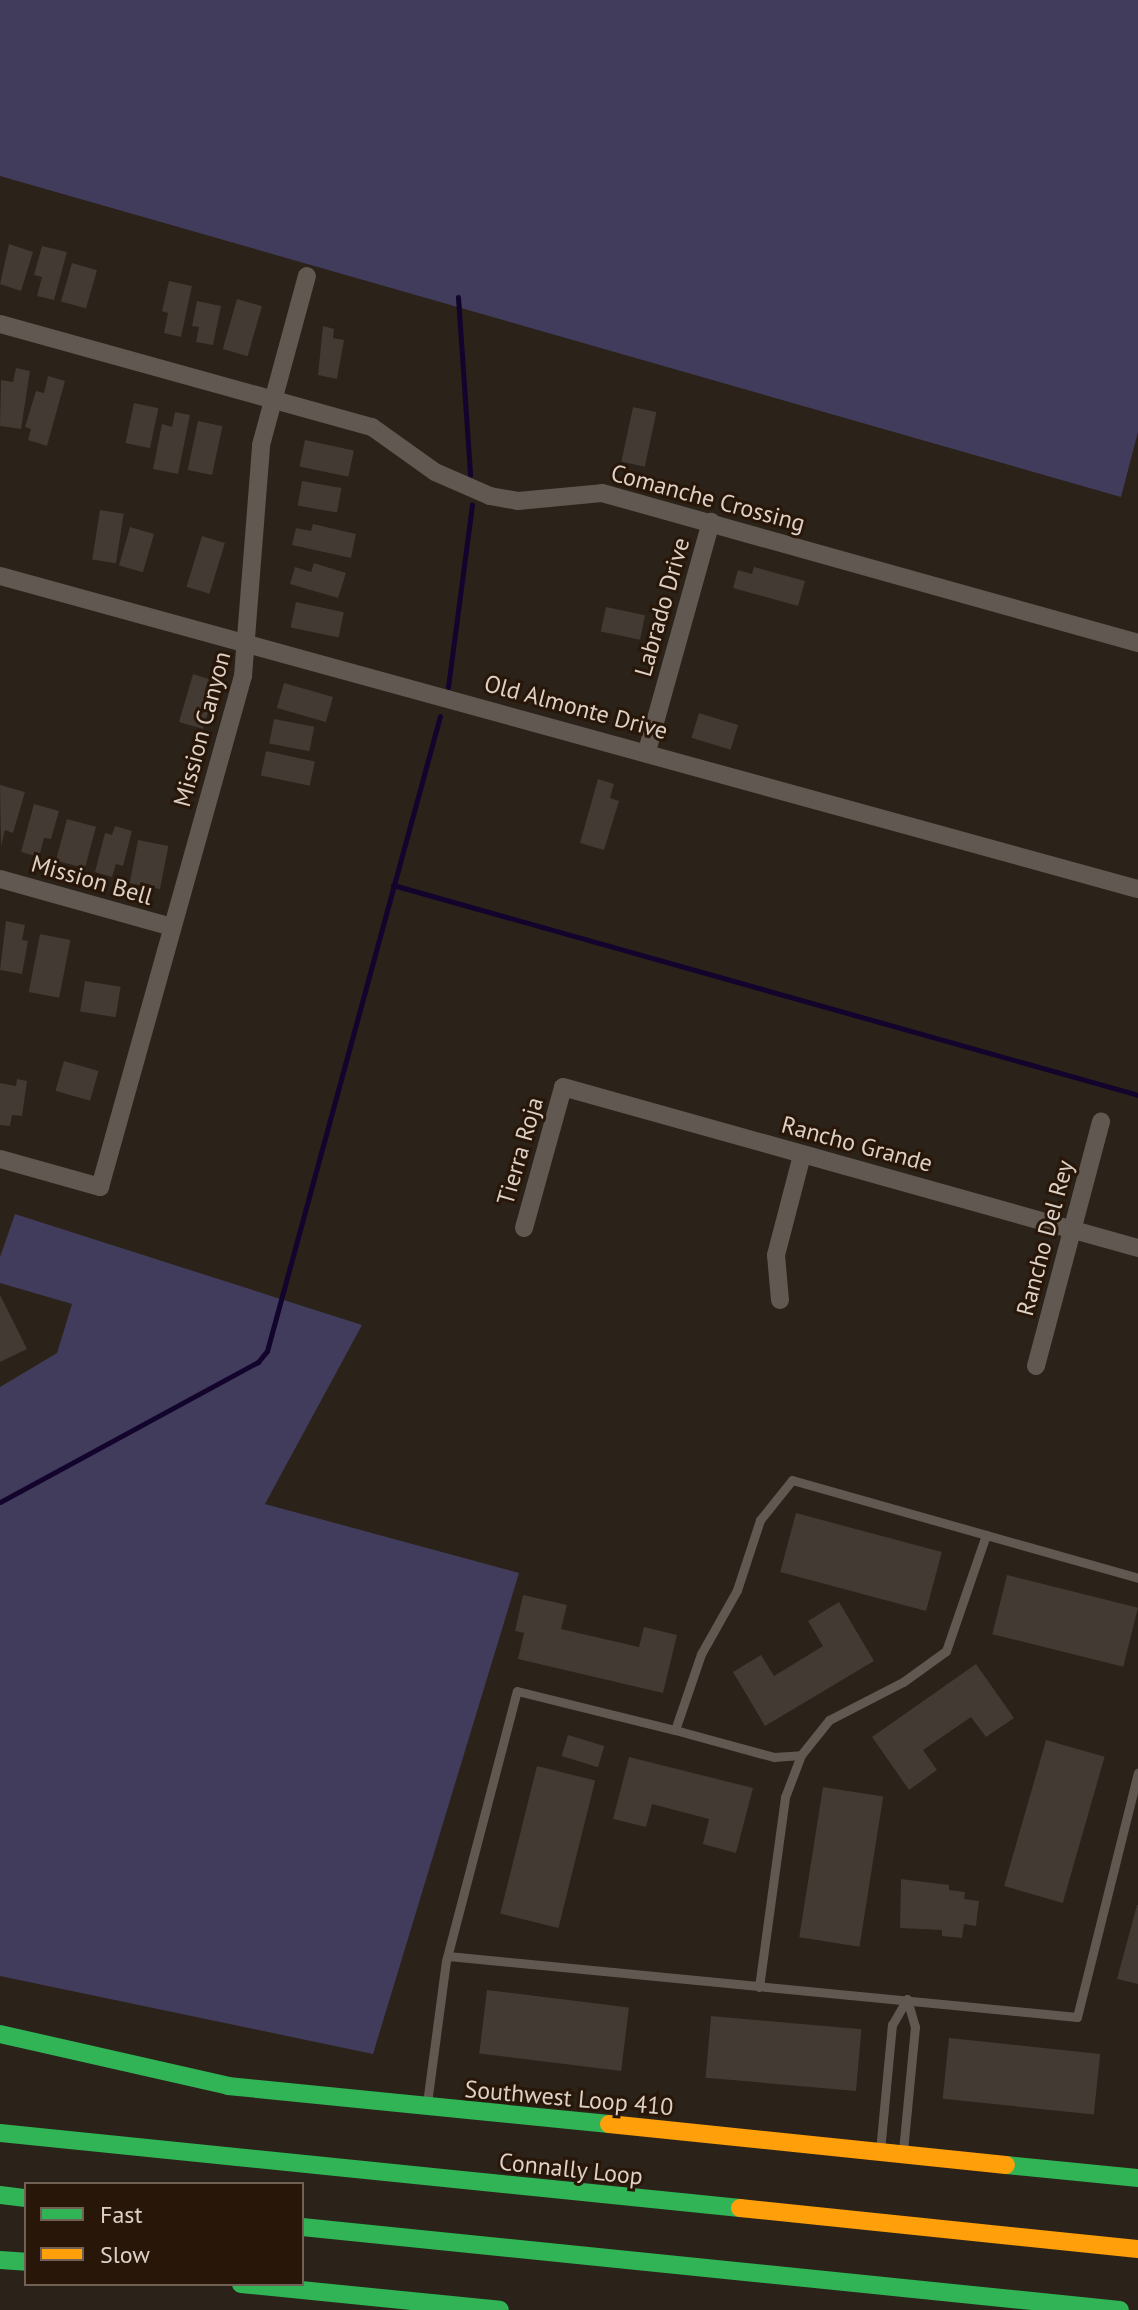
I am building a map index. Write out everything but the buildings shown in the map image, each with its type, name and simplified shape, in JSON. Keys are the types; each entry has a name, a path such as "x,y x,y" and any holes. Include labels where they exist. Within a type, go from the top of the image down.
{"main road":[{"name":"Southwest Loop 410","path":"0,2034 228,2086 1138,2178"},
{"path":"0,2123 32,2136"},
{"name":"Connally Loop","path":"0,2133 1138,2249"},
{"path":"0,2195 24,2198"},
{"path":"304,2227 1120,2310"},
{"path":"0,2260 24,2262"},
{"path":"261,2286 500,2310"}],"street":[{"name":"Mission Canyon","path":"0,1159 100,1187 233,720 248,645 255,484 272,399 307,276"},
{"name":"Comanche Crossing","path":"0,324 372,427 435,472 490,496 518,501 602,493 1138,643"},
{"name":"Labrado Drive","path":"647,751 711,522"},
{"name":"Old Almonte Drive","path":"0,576 647,751 1138,889"},
{"name":"Mission Bell","path":"0,879 172,927"},
{"name":"Rancho Grande","path":"563,1087 1138,1248"},
{"name":"Tierra Roja","path":"524,1228 563,1087"},
{"name":"Rancho Del Rey","path":"1036,1366 1101,1121"},
{"path":"780,1300 776,1255 802,1155"}],"lane":[{"path":"675,1730 701,1654 737,1590 760,1520 792,1480 1138,1578"},
{"path":"759,1987 785,1797 801,1755 829,1720 903,1682 946,1651 986,1535"},
{"path":"426,2108 448,1956 517,1691 774,1757 801,1755"},
{"path":"448,1956 1077,2017 1133,1813 1138,1773"},
{"path":"879,2153 892,2025 907,1999"},
{"path":"902,2155 915,2027 907,1999"}],"shaded area":[{"path":"0,0 1138,0 1138,432 1121,497 0,176"},
{"path":"15,1214 362,1325 265,1504 519,1573 373,2054 0,1976 0,1387 57,1353 72,1304 0,1283 0,1257"}],"waterway":[{"path":"458,297 470,475"},
{"path":"448,687 472,505"},
{"path":"0,1502 258,1362 267,1351 440,716"},
{"path":"393,885 1138,1095"}],"traffic: fast":[{"path":"0,2034 228,2086 609,2124"},
{"path":"0,2133 740,2208"},
{"path":"1006,2165 1138,2178"},
{"path":"0,2195 24,2198"},
{"path":"304,2227 1120,2310"},
{"path":"0,2260 24,2262"},
{"path":"261,2286 500,2310"}],"traffic: slow":[{"path":"609,2124 1006,2165"},
{"path":"740,2208 1138,2249"}]}
